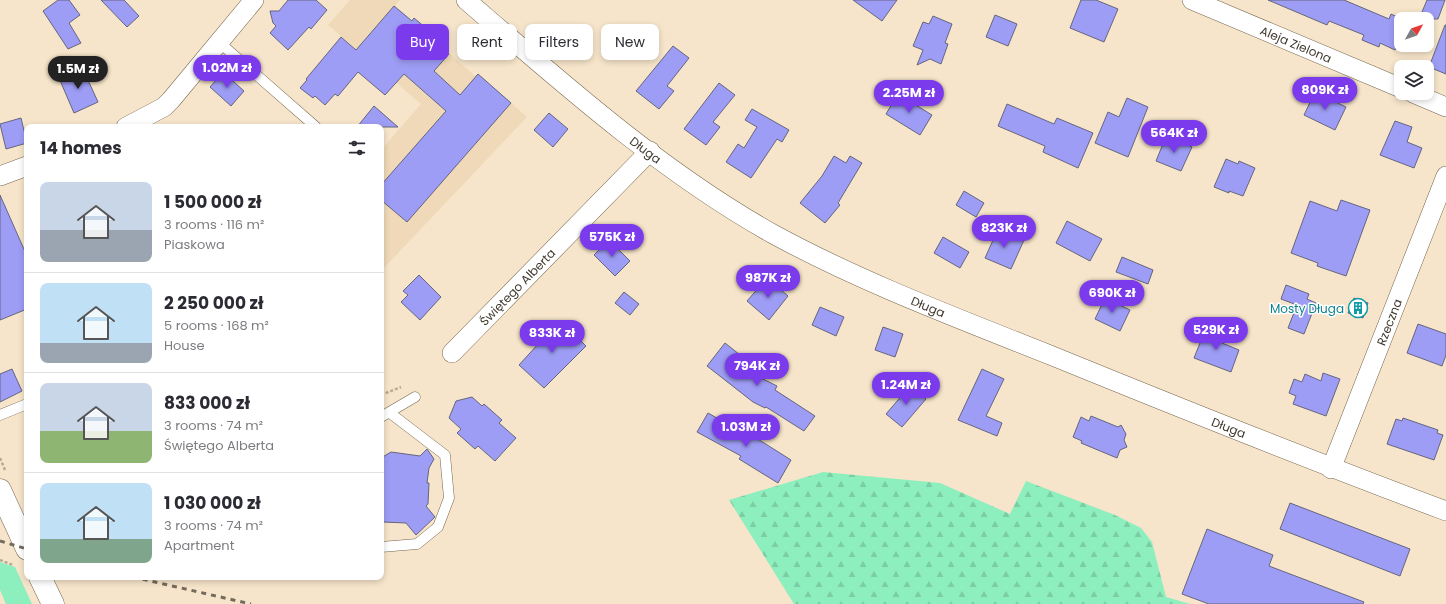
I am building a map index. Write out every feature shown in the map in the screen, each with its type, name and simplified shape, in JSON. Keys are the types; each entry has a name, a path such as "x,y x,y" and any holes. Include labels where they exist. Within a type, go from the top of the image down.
{"main road":[{"path":"0,490 24,542"},
{"path":"41,580 53,604"}],"street":[{"path":"132,124 164,107 220,43 254,0"},
{"name":"Długa","path":"466,0 589,103 650,151 709,194 773,233 870,282 1332,469 1446,511"},
{"name":"Aleja Zielona","path":"1192,0 1394,85"},
{"path":"1430,100 1446,107"},
{"name":"Świętego Alberta","path":"452,353 650,151"},
{"path":"0,176 24,167"},
{"name":"Rzeczna","path":"1332,469 1446,176"}],"lane":[{"path":"220,43 313,124"},
{"path":"384,547 417,544 438,526 449,498 445,455 386,415 415,397"},
{"path":"0,415 24,405"}],"path":[{"path":"384,394 402,387"}],"shaded area":[{"path":"350,0 400,0 395,6 411,21 414,18 421,24 396,24 396,60 449,60 449,53 475,76 478,74 527,117 384,268 384,147 421,104 328,25"}],"green space":[{"path":"823,472 940,483 1010,514 1026,481 1115,515 1141,528 1152,542 1166,597 1190,604 794,604 729,500"},
{"path":"0,562 15,567 32,604 6,604 0,590"}],"building":[{"path":"58,0 69,0 80,15 69,23 81,43 68,49 43,11"},
{"path":"101,0 124,0 139,16 127,27"},
{"path":"288,0 316,0 327,10 311,29 309,27 288,50 270,33 276,26 273,23 270,11 279,11"},
{"path":"853,0 897,0 882,21"},
{"path":"1081,0 1096,0 1118,9 1104,42 1070,28"},
{"path":"1268,0 1344,0 1389,19 1391,14 1394,15 1394,50 1380,43 1379,47 1362,40 1364,35 1329,21 1327,25"},
{"path":"1427,0 1445,0 1438,19 1434,19 1434,12 1422,12"},
{"path":"394,6 412,21 414,18 421,24 396,24 396,60 444,60 434,71 460,95 478,74 511,103 407,222 384,203 384,182 446,111 404,74 385,95 358,72 338,96 335,94 325,105 315,96 313,98 300,88 341,37 356,50"},
{"path":"995,15 1017,24 1008,46 986,37"},
{"path":"933,16 952,24 945,43 948,44 941,64 930,59 917,65 923,50 913,46 923,22 929,24"},
{"path":"1446,25 1446,74 1434,69 1434,60 1432,60"},
{"path":"673,46 689,58 667,86 674,91 659,109 636,91"},
{"path":"82,67 98,102 74,113 59,78"},
{"path":"223,72 244,91 231,106 210,87"},
{"path":"719,83 735,95 713,122 720,127 706,145 684,129"},
{"path":"1315,92 1346,107 1335,130 1304,115"},
{"path":"898,94 932,115 920,135 886,114"},
{"path":"1127,98 1148,107 1128,157 1095,143 1108,112 1119,117"},
{"path":"1007,104 1054,124 1057,118 1093,133 1078,168 1043,152 1045,146 998,126"},
{"path":"374,106 398,127 384,127 384,124 359,124"},
{"path":"752,109 789,130 782,142 777,139 751,178 726,162 738,144 744,148 757,127 745,120"},
{"path":"549,113 568,129 553,147 534,130"},
{"path":"21,118 24,130 24,144 6,149 0,124"},
{"path":"1395,121 1412,127 1407,142 1422,148 1414,168 1380,155"},
{"path":"1165,139 1174,142 1175,139 1192,147 1181,171 1156,161"},
{"path":"834,156 846,163 850,156 862,163 838,203 840,205 825,223 800,203 822,176"},
{"path":"1226,159 1238,164 1239,161 1255,168 1243,196 1229,191 1229,193 1214,187"},
{"path":"964,191 984,203 976,217 956,205"},
{"path":"0,195 24,249 24,310 0,320"},
{"path":"1341,200 1370,210 1346,276 1317,266 1318,263 1291,253 1310,201 1337,211"},
{"path":"1067,221 1102,239 1090,261 1056,243"},
{"path":"998,229 1024,240 1011,269 985,258"},
{"path":"943,237 969,252 960,268 934,253"},
{"path":"609,240 630,261 615,276 594,255"},
{"path":"1122,257 1153,270 1148,284 1116,272"},
{"path":"419,275 441,297 420,320 401,302 408,295 403,291"},
{"path":"767,278 788,296 769,320 747,301"},
{"path":"1286,285 1309,294 1307,299 1316,303 1304,334 1288,328 1297,305 1281,299"},
{"path":"624,292 639,304 630,315 615,303"},
{"path":"1105,298 1130,310 1120,331 1095,319"},
{"name":"Mosty Długa","path":"1354,298 1368,303 1363,318 1348,313"},
{"path":"820,307 844,317 836,336 812,325"},
{"path":"560,320 586,346 544,388 519,365"},
{"path":"1418,324 1446,334 1446,355 1442,366 1407,353"},
{"path":"883,327 903,334 895,357 875,350"},
{"path":"1206,328 1225,335 1222,343 1239,350 1231,372 1194,358"},
{"path":"725,343 754,366 749,372 777,386 775,390 815,416 804,431 766,407 765,408 753,402 707,366"},
{"path":"12,369 22,391 0,402 0,374"},
{"path":"982,369 1004,379 986,416 1002,423 997,436 958,420"},
{"path":"1323,373 1340,379 1326,416 1293,404 1296,396 1289,393 1294,379 1302,382 1305,374 1321,381"},
{"path":"910,386 926,399 902,427 886,414"},
{"path":"472,397 482,406 484,404 502,420 499,423 516,438 495,461 478,446 475,449 457,433 461,429 449,418 456,401"},
{"path":"708,413 752,438 753,436 791,460 778,483 739,459 741,456 697,432"},
{"path":"1091,416 1118,427 1121,425 1126,434 1124,440 1127,447 1120,450 1117,458 1081,443 1082,441 1073,437 1081,417 1089,421"},
{"path":"1403,418 1438,430 1437,433 1443,435 1434,460 1387,444 1396,419 1402,421"},
{"path":"427,449 434,459 429,468 427,483 429,483 428,504 426,506 435,517 416,535 406,523 384,522 384,456 391,452 420,456"},
{"path":"1290,503 1410,549 1400,576 1280,529"},
{"path":"1207,529 1273,555 1269,566 1364,602 1363,604 1209,604 1182,594"}],"railway":[{"path":"0,541 24,548"},
{"path":"146,580 251,604"}],"place":[{"name":"Mosty Długa","path":"1358,308"}]}
